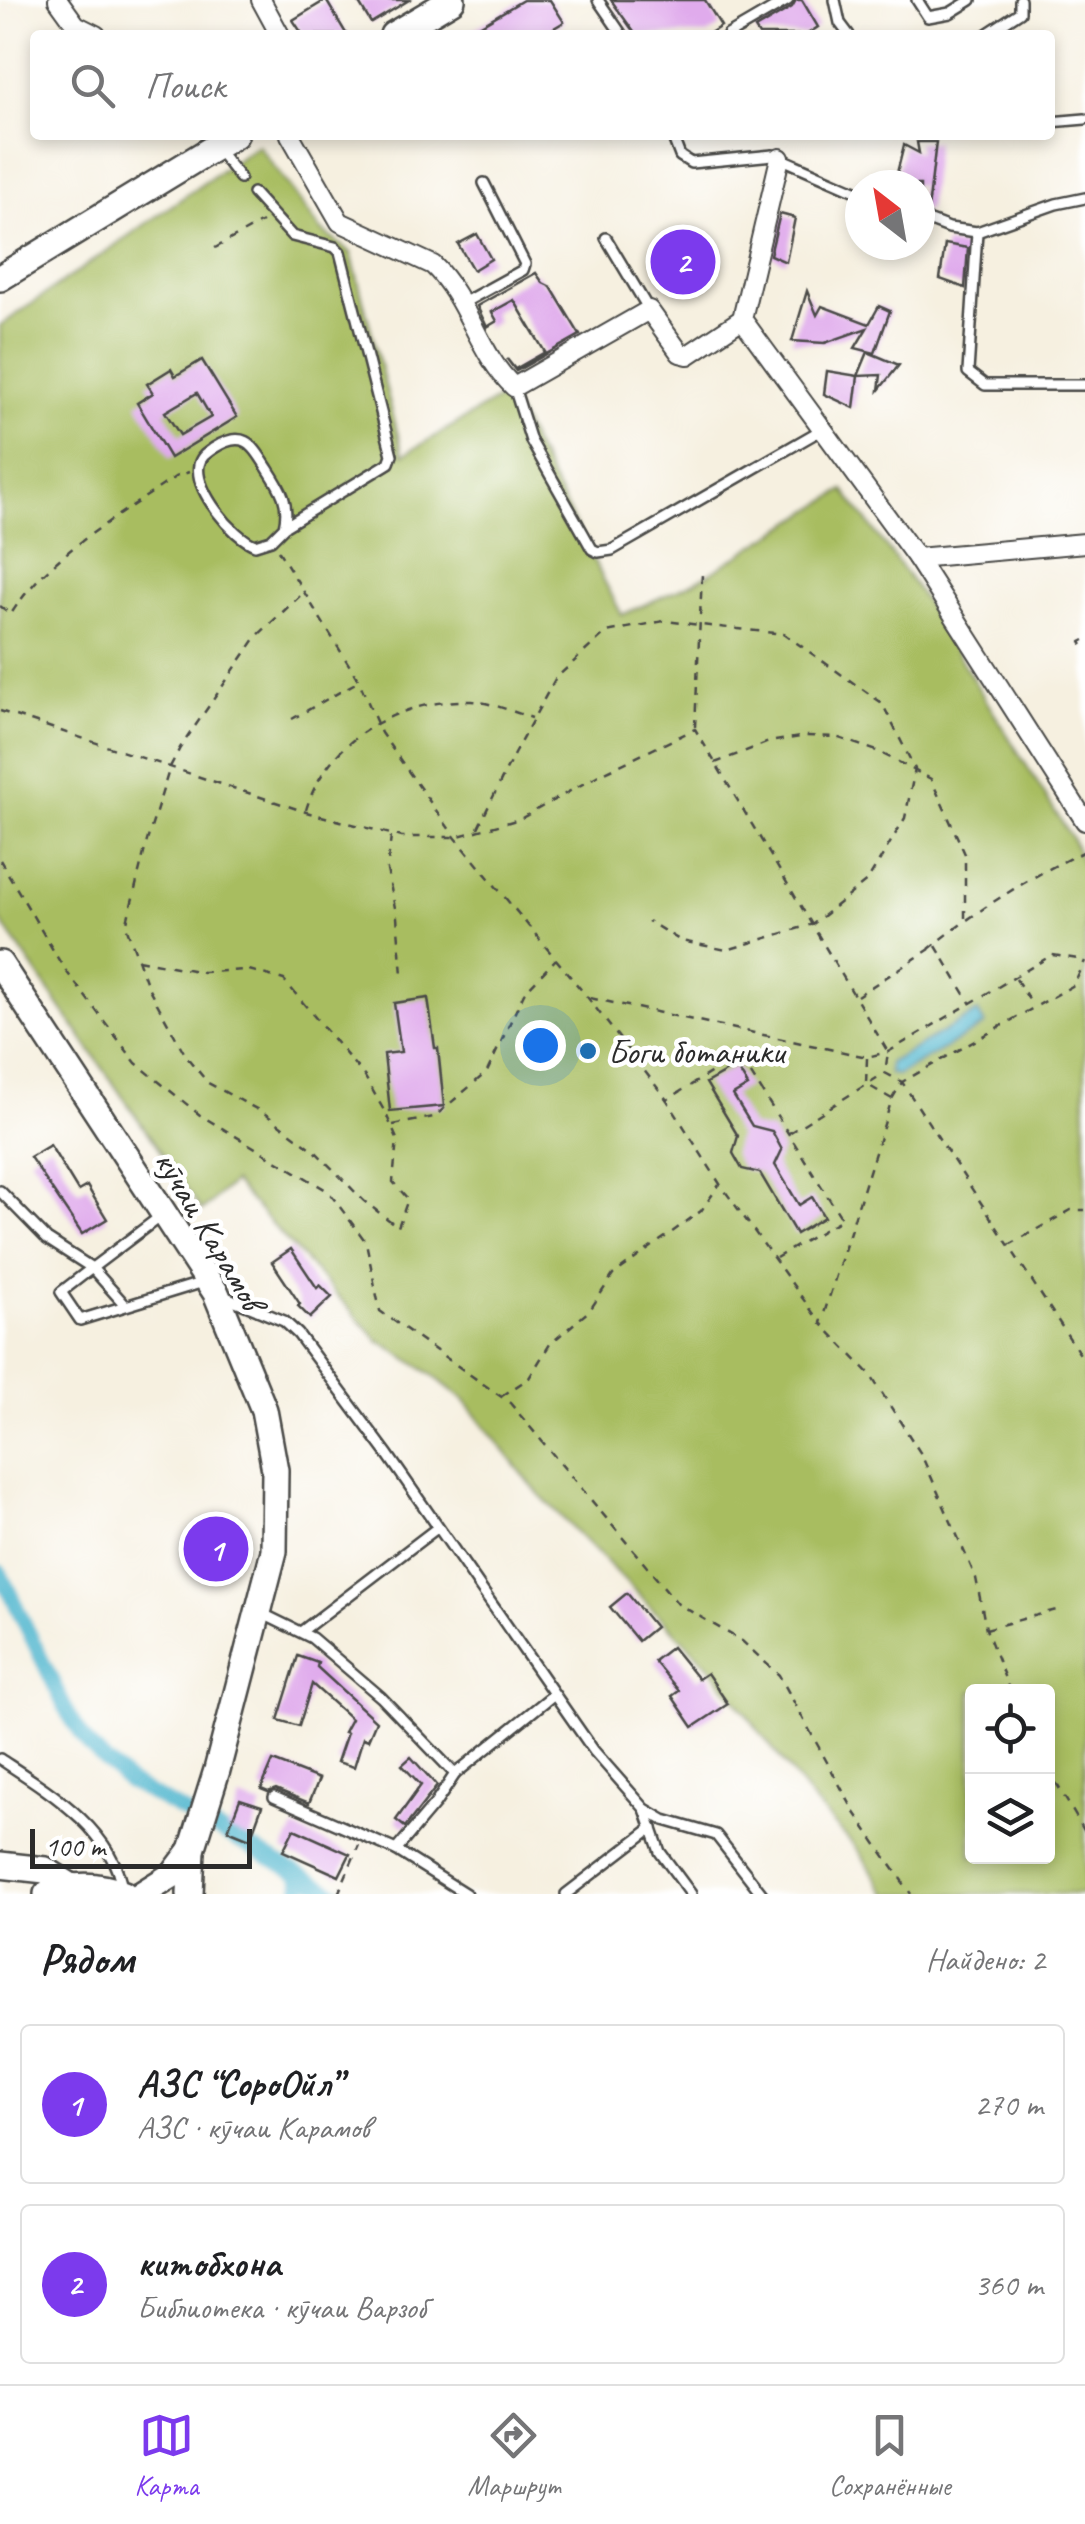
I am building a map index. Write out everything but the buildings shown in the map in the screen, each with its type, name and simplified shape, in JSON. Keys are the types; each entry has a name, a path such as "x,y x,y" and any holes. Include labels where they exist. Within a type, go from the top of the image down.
{"main road":[{"path":"401,30 452,0"},
{"path":"0,278 226,141"},
{"name":"кӯчаи Карамов","path":"0,964 212,1287 264,1410 275,1470 274,1551 192,1850 190,1894"},
{"name":"кӯчаи Карамов","path":"142,1894 174,1874 192,1850"},
{"path":"0,1865 45,1870 59,1890 93,1886 123,1894"}],"street":[{"path":"58,0 76,25 86,30"},
{"path":"261,0 277,30"},
{"path":"293,140 340,222 433,265 463,302 499,370 514,387 649,310 680,353 688,355 742,319 780,158"},
{"path":"742,319 917,558 1085,821"},
{"path":"917,558 1085,543"}],"lane":[{"path":"598,0 619,30"},
{"path":"737,30 788,0"},
{"path":"835,0 845,30"},
{"path":"917,0 928,17 950,13 970,0"},
{"path":"993,30 1020,12 1020,0"},
{"path":"1055,122 1085,119"},
{"path":"674,140 680,156 691,163 753,156 780,158 845,186"},
{"path":"226,141 240,178"},
{"path":"463,302 522,270 525,264 484,183"},
{"path":"254,193 292,236 335,247 340,252 392,460 284,527 271,540 256,544 232,530 201,483 198,469 204,454 230,438 248,443 283,492 287,509 284,527"},
{"path":"935,223 977,232 1085,198"},
{"path":"977,232 968,372 985,384 1085,385"},
{"path":"606,238 649,310"},
{"path":"514,387 531,441 592,549 598,552 612,550 822,430"},
{"path":"0,1191 47,1240 92,1268 126,1306"},
{"path":"162,1215 61,1292 77,1318 212,1287 284,1321 298,1334 388,1455 594,1751 645,1809 664,1820 716,1835 762,1894"},
{"path":"302,1631 437,1528"},
{"path":"258,1612 302,1631 381,1697 455,1774"},
{"path":"396,1850 455,1774 552,1694"},
{"path":"0,1759 56,1796 106,1848 119,1870 123,1894"},
{"path":"274,1796 396,1850 466,1894"},
{"path":"645,1809 660,1852 691,1894"},
{"path":"566,1894 652,1828"}],"path":[{"path":"215,248 272,216 254,193"},
{"path":"0,606 12,614 42,577 85,540 175,477 198,469"},
{"path":"271,540 359,681 377,724 454,837 588,998 666,1100 720,1184 821,1323 869,1373 921,1454 976,1578 986,1629 1007,1684"},
{"path":"702,574 695,729 888,1052 884,1073 789,1133"},
{"path":"138,960 202,972 249,970 284,980 364,1077 398,1140 393,1182 408,1199 398,1226 364,1201 314,1150 264,1112 208,1083 186,1056 148,987 138,960 126,926 137,875 170,767 256,636 304,592"},
{"path":"477,831 555,679 606,632 664,621 784,634 882,704 916,769 905,818 868,880 812,924 727,950 681,942 648,922"},
{"path":"1085,640 1081,642 1085,648"},
{"path":"292,719 359,681"},
{"path":"306,812 312,788 337,751 366,727 434,703 475,701 534,718"},
{"path":"0,711 306,812 391,834 454,837 520,819 597,776 695,729"},
{"path":"716,763 769,742 806,736 836,737 931,778 965,854 965,920"},
{"path":"391,834 388,870 398,917 402,974"},
{"path":"929,949 965,920 1046,869 1085,851"},
{"path":"0,860 63,968 136,1063 200,1115 328,1192 366,1242 380,1311 501,1397 568,1470 678,1604 742,1641 780,1674 854,1812 912,1894"},
{"path":"856,996 936,945 972,1005"},
{"path":"588,998 868,1057 888,1052 1052,955 1085,960 1074,985 902,1082 892,1098 821,1323"},
{"path":"391,1125 434,1117 487,1072 524,993 556,959"},
{"path":"1016,978 1034,1008"},
{"path":"666,1100 740,1055 842,1219 776,1258"},
{"path":"866,1084 868,1057"},
{"path":"884,1073 902,1082 1084,1359"},
{"path":"866,1084 892,1098"},
{"path":"501,1397 529,1378 550,1344 590,1310 613,1275 701,1211 720,1184"},
{"path":"1008,1246 1071,1210 1085,1210"},
{"path":"986,1629 1060,1608"},
{"path":"1051,1774 1085,1832"},
{"path":"338,1894 363,1836"}],"green space":[{"name":"Боги ботаники","path":"258,145 321,230 351,253 403,455 507,394 622,615 699,580 844,490 915,586 1071,837 1085,869 1085,1894 887,1894 859,1851 812,1800 711,1668 536,1491 464,1400 377,1339 233,1182 202,1211 0,920 0,326"}],"water":[{"path":"978,1012 985,1025 897,1075 889,1074 889,1063"}],"waterway":[{"path":"0,1572 68,1714 89,1746 128,1782 337,1894"},
{"path":"300,1874 301,1894"}],"place":[{"name":"китобхона","path":"683,262"},
{"name":"Боги ботаники","path":"588,1051"},
{"name":"АЗС “СороОйл”","path":"216,1549"}]}
